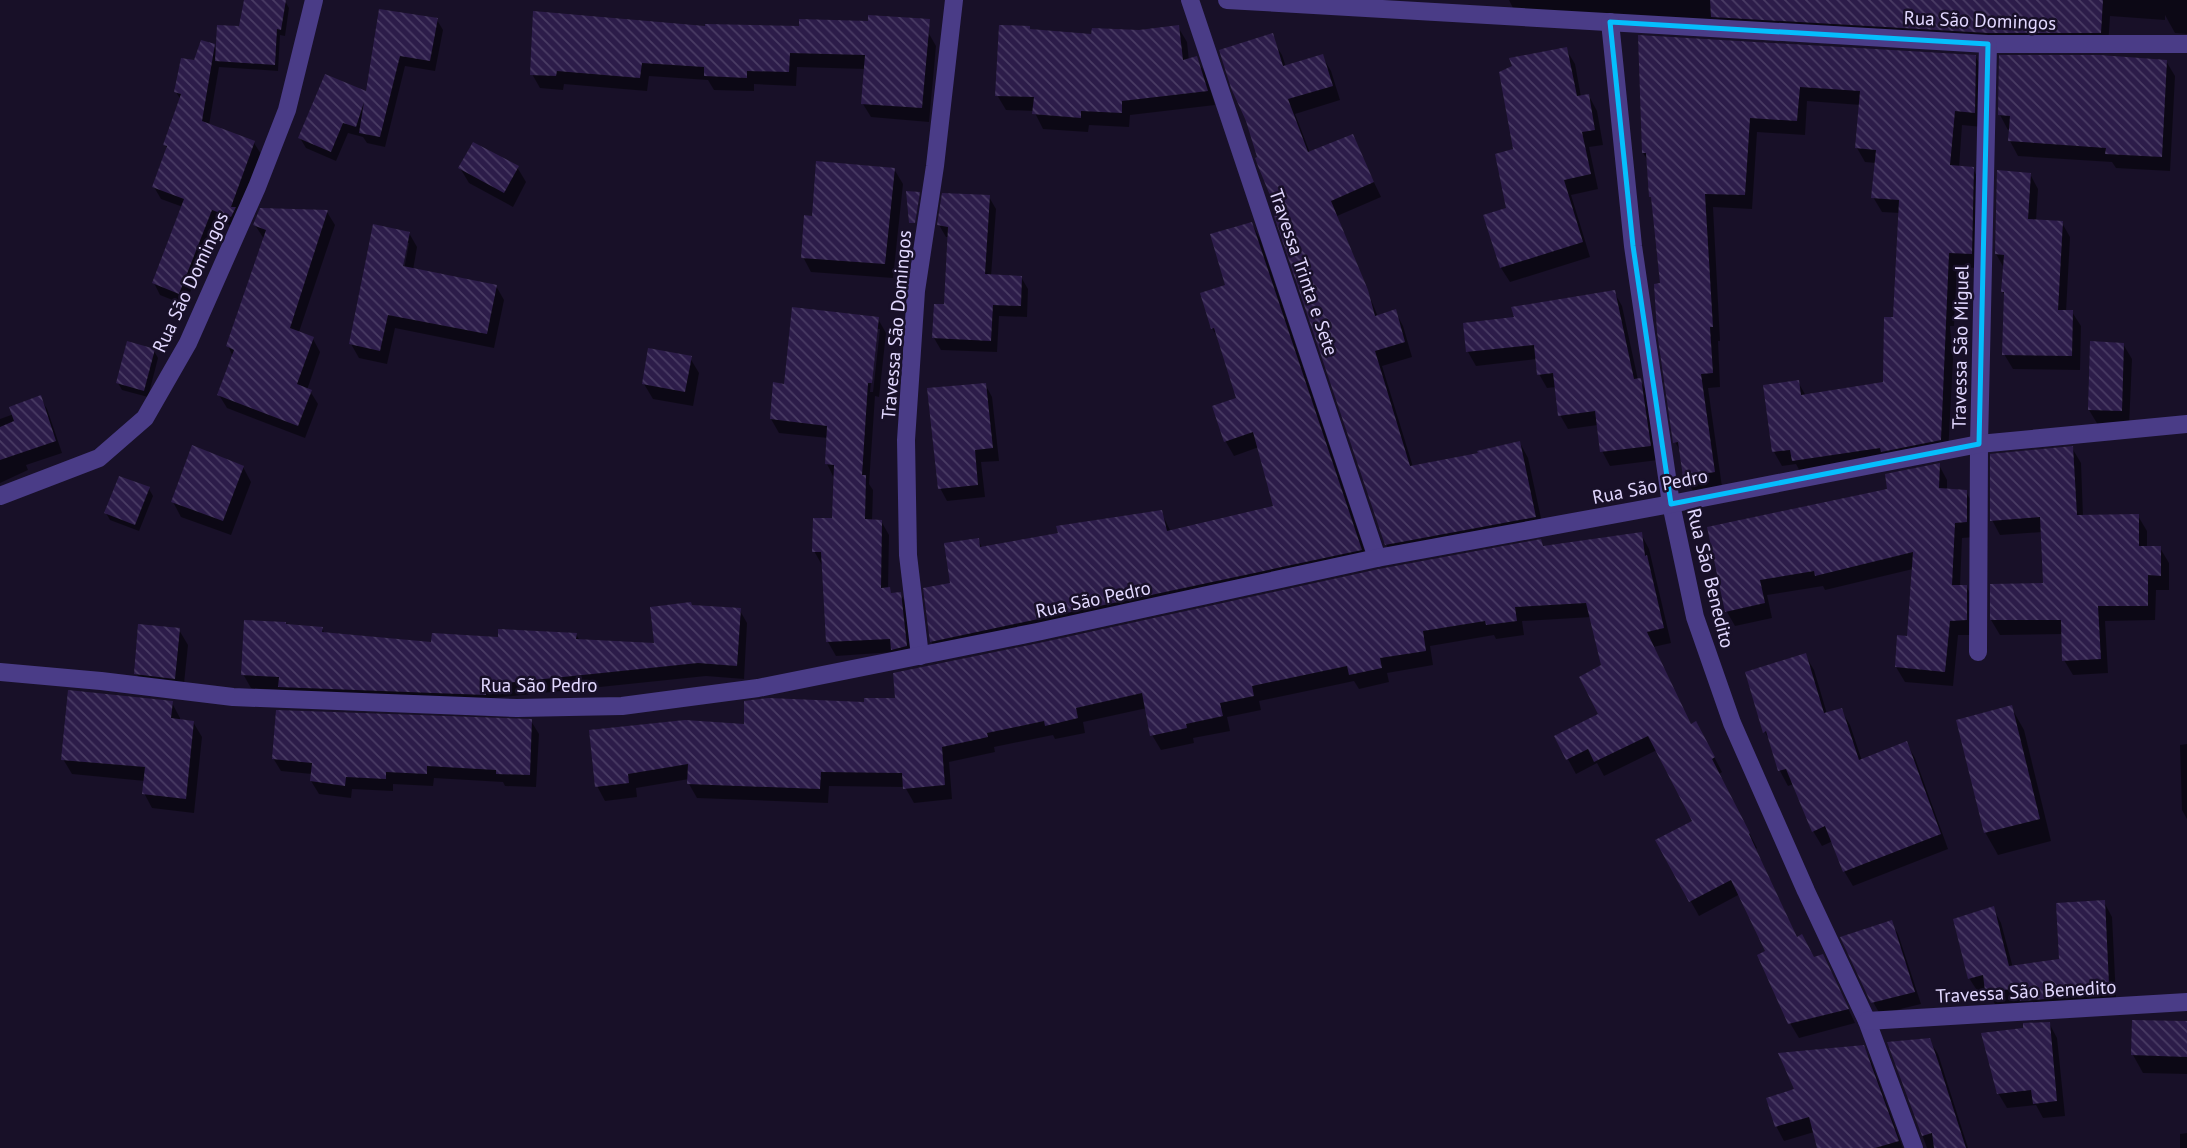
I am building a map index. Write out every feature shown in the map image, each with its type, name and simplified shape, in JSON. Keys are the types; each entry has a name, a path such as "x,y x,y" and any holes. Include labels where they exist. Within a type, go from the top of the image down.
{"street":[{"name":"Rua São Domingos","path":"0,496 99,458 145,418 188,343 257,187 287,110 314,0"},
{"name":"Travessa São Domingos","path":"920,656 908,555 906,440 916,290 935,166 954,0"},
{"name":"Travessa Trinta e Sete","path":"1190,0 1377,558"},
{"name":"Rua São Domingos","path":"1227,0 1490,7 1610,22 1988,44 2187,44"},
{"name":"Rua São Benedito","path":"1610,22 1633,246 1671,504 1695,617 1732,723 1867,1021 1914,1148"},
{"name":"Travessa São Miguel","path":"1978,652 1979,444 1988,44"},
{"name":"Rua São Pedro","path":"0,673 101,681 233,697 530,708 622,706 758,688 1037,632 1377,558 1979,444 2187,424"},
{"name":"Travessa São Benedito","path":"1867,1021 2187,1002"}],"highlighted area":[{"path":"1610,22 1988,44 1979,444 1671,504 1633,246"}],"building":[{"path":"244,0 286,0 281,30 277,29 275,65 215,61 217,25 239,26"},
{"path":"1710,0 2103,0 2101,33 1988,33 1711,17"},
{"path":"379,9 438,18 430,61 400,56 380,137 359,133 364,102 356,127 343,123 331,152 298,138 325,74 366,91"},
{"path":"533,11 705,26 799,26 799,19 868,21 868,15 930,19 922,108 861,104 865,55 790,53 789,72 747,71 747,78 704,76 704,67 642,63 640,78 557,71 556,76 530,75"},
{"path":"999,25 1091,34 1092,28 1139,30 1179,25 1183,60 1197,56 1208,91 1122,101 1122,113 1081,111 1081,118 1032,114 1034,97 995,96"},
{"path":"1273,33 1283,66 1323,54 1333,86 1288,99 1308,152 1353,134 1374,182 1331,201 1368,290 1375,316 1396,309 1405,342 1375,351 1410,466 1478,453 1477,451 1520,441 1536,517 1385,545 1274,216 1278,215 1255,158 1257,157 1246,121 1231,88 1219,50"},
{"path":"1638,35 1976,55 1975,113 1955,111 1950,165 1974,167 1972,254 1949,253 1941,440 1881,452 1880,448 1792,461 1790,450 1772,452 1763,385 1799,380 1801,395 1883,382 1884,317 1893,317 1899,200 1871,198 1876,150 1855,148 1860,91 1800,87 1797,121 1750,118 1745,195 1705,194 1713,373 1701,374 1715,472 1683,477 1678,442 1673,443 1657,332 1654,284 1660,283 1646,153 1642,153"},
{"path":"201,40 215,44 202,121 255,141 231,207 236,207 231,217 212,210 179,294 152,283 184,199 152,187 167,146 163,145 181,94 174,92 181,58 194,60"},
{"path":"1567,47 1577,96 1589,94 1595,130 1582,132 1591,174 1564,180 1583,242 1500,268 1483,215 1506,208 1495,154 1513,149 1499,72 1512,66 1509,58"},
{"path":"1999,55 2100,55 2167,60 2162,157 2105,154 2106,148 2008,141 2010,116 1998,115"},
{"path":"473,142 519,166 504,193 458,168"},
{"path":"816,161 895,168 885,264 801,258 804,215 812,216"},
{"path":"1997,170 2031,173 2028,219 2063,221 2058,310 2073,310 2072,356 2002,355 2004,292 2001,292 2004,255 1995,254"},
{"path":"906,191 920,192 915,223 909,223"},
{"path":"942,193 990,195 985,274 1022,276 1021,306 993,305 991,341 932,338 934,304 944,304 948,227 937,225"},
{"path":"260,208 328,210 290,328 314,337 297,384 312,390 298,426 217,395 234,350 226,346 266,230 253,225"},
{"path":"1252,222 1362,550 930,642 923,588 950,583 944,543 979,538 980,547 1058,533 1056,526 1162,510 1167,531 1273,506 1253,432 1224,442 1212,406 1236,398 1200,293 1225,285 1210,234"},
{"path":"373,224 410,232 403,266 497,285 487,334 388,315 380,351 349,344"},
{"path":"1615,290 1634,379 1641,378 1651,446 1600,452 1595,411 1558,416 1553,373 1537,375 1534,345 1466,352 1463,323 1514,317 1511,307"},
{"path":"792,307 879,317 872,383 868,383 862,475 866,475 865,519 882,520 881,588 890,587 891,593 901,592 907,646 891,650 890,639 826,642 821,552 812,552 813,518 832,518 834,465 825,464 827,426 770,419 773,382 784,384"},
{"path":"127,341 155,349 144,391 116,383"},
{"path":"2090,341 2124,343 2122,411 2088,410"},
{"path":"648,348 692,356 685,392 642,384"},
{"path":"986,383 993,448 975,450 978,485 938,489 927,388"},
{"path":"41,395 56,441 0,460 0,427 14,421 9,407"},
{"path":"192,445 244,466 223,521 171,502"},
{"path":"2073,446 2077,515 2139,514 2139,546 2161,546 2161,576 2148,575 2148,606 2098,606 2101,659 2062,661 2061,620 1990,620 1990,584 2043,583 2040,517 1990,521 1990,454"},
{"path":"1940,463 1939,488 1967,490 1967,522 1955,523 1952,585 1967,585 1967,620 1950,621 1945,672 1895,667 1897,635 1907,636 1913,552 1815,576 1814,571 1760,580 1765,603 1725,612 1707,527 1887,489 1885,474"},
{"path":"119,476 150,487 135,525 104,513"},
{"path":"1642,532 1645,556 1647,555 1664,628 1647,632 1691,724 1696,721 1715,757 1712,759 1750,833 1797,937 1802,934 1814,957 1823,954 1849,1009 1788,1024 1757,955 1765,951 1731,880 1689,902 1655,840 1692,821 1648,736 1594,762 1588,749 1566,760 1554,736 1598,714 1579,677 1601,665 1586,603 1515,607 1517,621 1486,625 1485,621 1423,631 1426,651 1380,658 1382,668 1349,675 1347,666 1252,686 1254,696 1220,703 1223,716 1186,724 1187,728 1150,736 1142,693 1076,708 1078,718 1045,726 1044,721 987,733 988,737 942,747 945,785 903,789 902,773 821,772 820,789 687,784 688,764 628,774 629,783 595,787 589,730 685,720 744,724 744,701 768,698 864,702 864,698 895,698 893,673 1379,569 1541,539 1543,546"},
{"path":"691,602 692,605 741,608 737,666 698,663 486,685 486,695 278,687 279,677 241,675 244,620 286,622 323,627 322,632 431,642 432,633 498,637 498,629 577,633 576,639 654,643 650,607"},
{"path":"138,624 180,628 175,679 134,674"},
{"path":"1806,653 1824,713 1842,708 1859,760 1907,741 1941,834 1843,872 1825,826 1812,832 1786,769 1778,771 1766,731 1763,733 1745,672"},
{"path":"68,690 173,701 171,718 194,721 186,799 142,794 145,767 61,760"},
{"path":"2012,705 2040,819 1984,833 1956,720"},
{"path":"276,710 532,719 530,775 427,766 427,774 386,772 386,779 346,777 345,786 310,781 312,763 272,759"},
{"path":"2105,900 2109,984 2046,988 2047,999 2020,1001 2018,989 1985,991 1983,975 1968,979 1953,919 1994,906 2009,966 2059,959 2056,903"},
{"path":"1892,920 1915,992 1871,1003 1840,937"},
{"path":"2132,1020 2187,1021 2187,1057 2131,1055"},
{"path":"2050,1022 2057,1101 2033,1104 2031,1090 1997,1094 1981,1033 2023,1028 2023,1023"},
{"path":"1930,1038 1966,1148 1934,1148 1932,1133 1922,1136 1887,1042"},
{"path":"1864,1045 1899,1141 1875,1148 1817,1148 1809,1117 1775,1127 1766,1098 1794,1089 1778,1053"}]}
